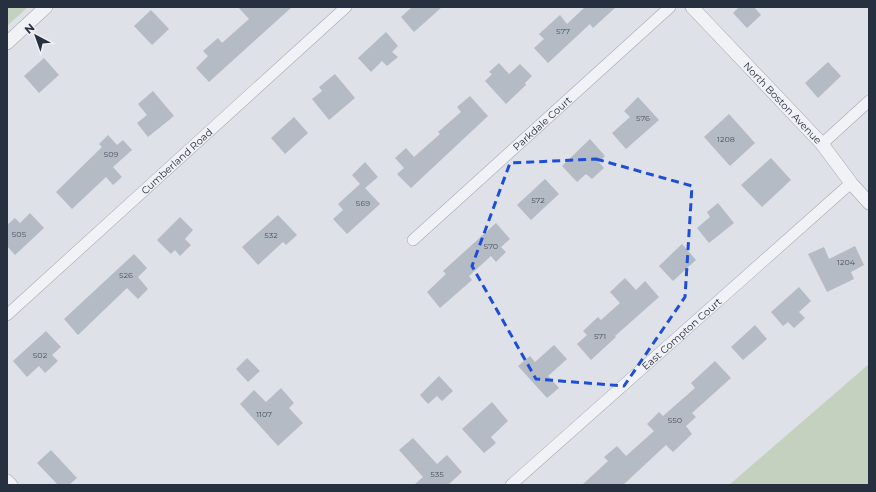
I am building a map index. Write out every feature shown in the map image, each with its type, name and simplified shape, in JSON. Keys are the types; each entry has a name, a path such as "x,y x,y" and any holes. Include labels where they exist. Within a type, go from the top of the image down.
{"street":[{"path":"7,43 46,7"},
{"name":"Cumberland Road","path":"7,315 346,7"},
{"name":"Parkdale Court","path":"413,240 670,7"},
{"name":"North Boston Avenue","path":"692,7 822,144 851,183 869,203"},
{"path":"822,144 869,101"},
{"name":"East Compton Court","path":"511,485 851,183"},
{"path":"7,481 10,485"}],"highlighted area":[{"path":"596,159 692,186 685,297 624,386 536,379 472,266 510,163"}],"green space":[{"path":"7,7 28,7 7,26"},
{"path":"869,364 869,485 729,485"}],"building":[{"path":"238,7 292,7 209,82 196,68 208,56 203,51 218,38 222,43 249,19"},
{"path":"412,7 442,7 414,32 401,17"},
{"path":"585,7 616,7 593,28 590,24 548,63 534,48 544,39 539,34 560,15 567,24"},
{"path":"739,7 754,7 761,15 747,28 733,13"},
{"path":"151,10 169,29 152,45 134,26"},
{"path":"386,32 398,46 392,52 398,57 387,66 382,61 371,72 358,58"},
{"path":"44,58 59,75 39,93 24,76"},
{"path":"828,62 841,76 818,98 805,83"},
{"path":"499,63 509,74 520,64 532,76 525,83 526,85 506,104 485,81 492,74 489,72"},
{"path":"335,74 355,98 329,120 312,99 322,91 319,87"},
{"path":"153,91 174,116 148,137 137,123 147,115 138,104"},
{"path":"470,96 488,116 411,188 397,174 404,168 395,158 406,148 414,157 440,134 438,132 461,112 457,107"},
{"path":"638,97 659,120 626,149 612,133 630,117 624,111"},
{"path":"729,114 755,143 730,166 704,137"},
{"path":"294,117 308,133 285,154 271,138"},
{"path":"108,135 117,145 123,140 132,150 113,167 122,177 113,185 106,177 72,209 56,192 102,147 99,144"},
{"path":"590,139 605,156 599,162 604,168 592,179 586,174 577,182 562,166"},
{"path":"771,158 791,180 762,207 741,185"},
{"path":"365,162 378,177 365,188 380,204 347,234 333,219 343,210 338,204 360,184 352,175"},
{"path":"545,179 559,194 531,220 517,205"},
{"path":"718,203 734,223 709,243 697,228 710,217 707,212"},
{"path":"30,213 44,228 15,255 7,246 7,225 15,218 20,223"},
{"path":"278,215 297,235 286,245 283,242 258,265 242,247"},
{"path":"180,217 193,230 185,239 191,245 180,256 175,250 171,254 157,240"},
{"path":"496,223 510,239 501,247 506,252 496,262 491,256 469,276 472,280 440,308 427,292 446,274 443,271"},
{"path":"682,244 696,260 673,281 659,266"},
{"path":"855,246 864,265 851,272 854,279 827,292 808,254 824,247 829,259"},
{"path":"134,254 147,268 138,277 148,289 138,299 127,288 78,335 64,319"},
{"path":"625,278 636,290 645,281 659,297 615,336 616,337 591,360 577,344 587,335 583,331 598,317 601,320 620,303 610,292"},
{"path":"799,287 811,301 799,312 805,318 794,328 788,322 783,326 771,312"},
{"path":"755,325 767,339 743,360 731,347"},
{"path":"46,331 61,347 52,355 58,361 45,373 39,366 27,377 13,361"},
{"path":"554,345 567,359 548,376 559,388 547,398 518,366 530,356 535,362"},
{"path":"247,358 260,371 248,382 236,369"},
{"path":"715,361 731,378 692,413 696,417 686,426 692,434 673,452 666,445 623,485 582,485 608,461 604,457 617,446 626,456 654,431 647,424 659,412 663,416 695,388 691,383"},
{"path":"439,376 453,391 442,401 437,396 428,404 420,395"},
{"path":"281,388 294,403 289,408 303,423 278,446 240,404 254,390 266,402"},
{"path":"492,402 508,421 491,437 496,443 484,453 462,429"},
{"path":"413,438 437,464 447,455 462,472 448,485 414,485 423,477 399,450"},
{"path":"51,450 77,478 69,485 58,485 37,463"}]}
